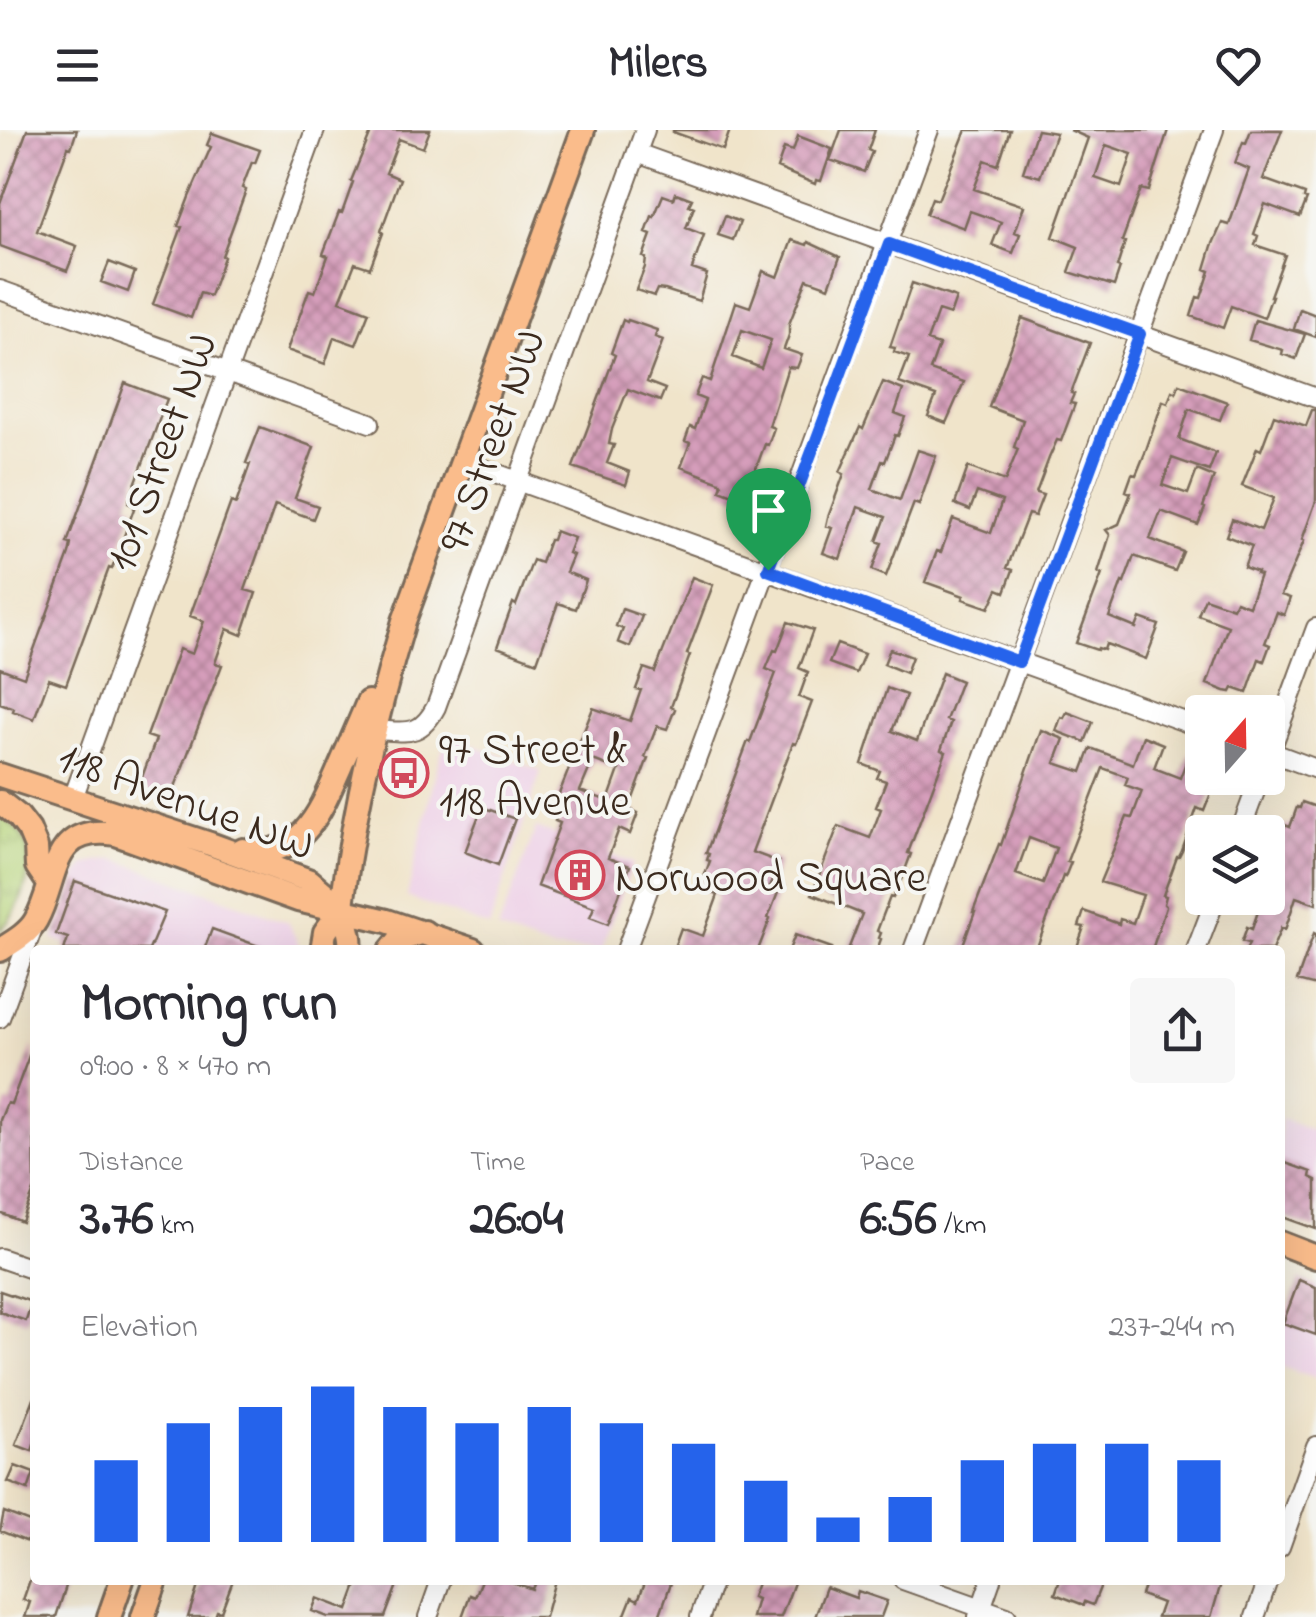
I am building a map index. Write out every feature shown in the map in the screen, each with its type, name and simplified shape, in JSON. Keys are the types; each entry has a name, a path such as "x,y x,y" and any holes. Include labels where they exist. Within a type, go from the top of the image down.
{"main road":[{"name":"97 Street NW","path":"351,945 342,909 372,730 404,622 583,130"},
{"path":"210,844 260,853 276,850 309,827 321,810 404,622"},
{"name":"118 Avenue NW","path":"0,775 310,881 342,909"},
{"path":"0,802 29,830 38,866 49,884"},
{"name":"118 Avenue NW","path":"35,922 65,847 77,837 96,831 116,834 298,900 342,909 459,945"},
{"name":"97 Street NW","path":"323,945 325,932 342,909"},
{"path":"0,950 35,922"},
{"path":"395,945 424,932"},
{"path":"1285,1246 1316,1257"},
{"path":"109,1617 120,1585"},
{"path":"143,1617 154,1585"}],"street":[{"name":"101 Street NW","path":"73,798 315,130"},
{"name":"97 Street NW","path":"372,730 414,731 427,724 436,707 646,130"},
{"path":"628,945 929,130"},
{"path":"915,945 1214,130"},
{"path":"637,153 1316,398"},
{"path":"0,290 370,423"},
{"path":"462,461 769,565 1185,722"},
{"path":"1285,709 1316,628"},
{"path":"1285,759 1316,769"},
{"path":"1198,945 1209,915"},
{"path":"0,1018 35,922"},
{"path":"0,1258 30,1268"},
{"path":"1285,1533 1316,1446"},
{"path":"428,1617 439,1585"},
{"path":"700,1617 711,1585"},
{"path":"915,1585 980,1612 1007,1617"},
{"path":"980,1612 989,1585"},
{"path":"1255,1617 1266,1585"}],"shaded area":[{"path":"447,735 541,771 489,927 407,897"},
{"path":"536,828 633,863 603,945 538,945 498,930"},
{"path":"115,859 288,922 299,945 70,945 53,939 77,876 86,864"},
{"path":"1285,1120 1316,1131 1316,1229 1285,1218"},
{"path":"1300,1280 1316,1286 1316,1379 1285,1368 1285,1321"}],"green space":[{"path":"0,813 22,836 29,860 20,899 0,931"}],"building":[{"path":"27,130 77,130 37,231 77,246 67,271 0,246 0,203"},
{"path":"372,130 430,130 423,148 399,139 386,173 400,179 383,233 370,268 355,263 340,301 369,312 356,345 334,337 325,364 287,350 309,290 315,292 328,256 323,254"},
{"path":"673,130 730,130 723,150"},
{"path":"841,130 875,130 864,172 830,160"},
{"path":"966,130 1010,130 998,165 985,160 974,189 1024,206 1013,253 992,245 1001,222 970,211 964,228 926,214 932,198 938,200"},
{"path":"1037,130 1056,133 1040,177 1023,172"},
{"path":"1070,130 1168,130 1149,191 1141,189 1122,241 1125,242 1114,286 1069,272 1078,247 1053,237 1088,138","holes":["1106,145 1132,154 1121,187 1095,178"]},
{"path":"1251,130 1282,130 1263,179 1305,194 1307,199 1300,217 1265,204 1254,234 1258,236 1255,245 1285,255 1272,296 1264,318 1231,306 1223,328 1191,316 1210,271 1205,269 1212,246 1222,223 1229,225 1249,169 1235,163"},
{"path":"212,133 260,150 242,188 246,190 210,296 200,293 191,318 153,304 182,227 178,226 211,147 207,145"},
{"path":"798,136 832,149 821,181 816,180 815,184 777,168 784,148 793,151"},
{"path":"676,193 692,199 689,205 694,207 686,228 704,235 692,269 707,274 699,301 665,290 657,289 654,296 636,290 645,267 643,257 651,235 646,233 652,216 663,195 674,199"},
{"path":"725,216 740,222 733,240 718,235"},
{"path":"792,240 807,245 808,242 840,257 829,287 807,279 789,324 784,349 802,355 797,368 788,367 769,426 774,428 743,499 720,490 720,482 681,467 690,443 685,441 690,427 695,429 705,400 695,396 702,378 710,381 736,302 750,307 763,271 778,277","holes":["742,330 771,340 761,368 733,357"]},
{"path":"109,262 135,272 128,292 101,282"},
{"path":"912,283 956,298 950,315 938,311 927,341 939,345 930,370 964,382 946,423 928,416 936,396 899,383 909,357 890,347"},
{"path":"1300,309 1316,315 1316,337 1294,329"},
{"path":"1022,318 1090,343 1071,393 1074,394 1070,403 1075,404 1036,493 1043,495 1035,516 1028,514 1007,568 1013,570 1005,592 998,589 989,608 925,582 953,519 991,533 1002,501 977,492 970,510 955,504 968,467 1005,481 1018,449 1014,447 1023,420 989,407"},
{"path":"623,320 657,330 655,337 663,340 647,382 665,389 660,401 628,389 612,429 609,444 614,445 607,463 630,472 626,485 573,467 615,355 611,353"},
{"path":"1255,320 1305,334 1296,359 1282,354 1283,350 1249,340"},
{"path":"883,382 903,390 895,413 905,417 872,489 900,500 918,450 936,456 919,505 914,503 886,576 872,570 886,517 858,507 840,559 823,553 832,528 826,526 828,517 844,474 840,472"},
{"path":"125,383 167,399 128,503 135,506 66,685 49,679 34,719 0,703 0,668 24,677"},
{"path":"1179,384 1227,402 1220,420 1189,409 1179,439 1216,453 1209,471 1172,458 1162,485 1188,494 1197,470 1214,477 1198,525 1161,511 1150,539 1183,552 1175,571 1134,556 1109,617 1136,628 1140,618 1159,625 1146,659 1106,644 1104,650 1097,650 1076,643 1102,574 1098,573 1110,535 1106,530 1119,524 1131,493 1126,491 1132,474 1136,475 1163,401 1168,403"},
{"path":"1312,410 1316,410 1316,501 1281,595 1290,598 1284,615 1277,612 1265,643 1270,645 1264,661 1259,659 1247,693 1233,688 1231,692 1225,691 1207,684 1228,626 1198,615 1205,598 1233,608 1236,601 1249,606 1260,575 1244,567 1252,546 1226,536 1232,519 1261,530 1274,498 1242,486 1274,415 1306,426"},
{"path":"260,427 314,447 295,498 318,506 313,519 275,505 245,590 256,593 242,635 227,629 215,663 222,665 170,800 138,788 156,739 147,736 179,649 192,654 204,621 190,616 231,502 236,504"},
{"path":"555,531 574,538 566,572 586,580 576,609 558,603 537,662 497,647 533,560 541,563"},
{"path":"692,577 713,585 687,654 690,655 671,707 675,709 667,729 657,726 645,757 648,758 629,809 638,813 630,834 619,829 608,858 630,866 608,924 590,917 594,907 537,886 560,823 555,821 560,806 555,804 593,708 630,721 644,668 655,672","holes":["593,760 619,770 608,801 580,791"]},
{"path":"622,609 642,616 630,647 618,642 623,629 616,626"},
{"path":"788,622 813,630 799,668 808,672 799,697 812,702 752,852 779,862 770,887 779,890 770,919 760,945 675,945 681,928 703,936 718,895 700,888 710,861 706,853 776,673 766,669 774,650 777,651"},
{"path":"837,644 864,654 856,673 829,663"},
{"path":"890,649 912,657 906,673 884,664"},
{"path":"942,673 961,681 946,720 951,722 941,750 946,752 904,873 877,931 881,933 879,945 850,945 862,914 812,894 838,826 870,838 881,809 876,807 886,781 877,778 880,771 862,764 887,688 906,695 892,731 917,741"},
{"path":"1067,712 1093,722 1085,742 1056,731"},
{"path":"1041,730 1064,739 1055,763 1082,772 1091,748 1133,764 1143,736 1163,744 1154,768 1180,778 1185,765 1185,795 1210,795 1204,811 1197,808 1195,815 1185,815 1185,842 1163,895 1166,906 1154,945 1078,945 1084,911 1119,924 1120,919 1133,923 1143,895 1100,882 1142,791 1125,785 1128,777 1103,768 1038,945 963,945","holes":["1029,838 1056,848 1043,884 1016,874"]},
{"path":"1302,802 1316,807 1316,904 1296,897 1285,930 1281,928 1274,945 1248,945 1242,941 1257,915 1285,915 1285,825 1290,827"},
{"path":"482,807 515,819 498,865 465,852"},
{"path":"75,881 165,912 151,945 66,945 68,938 56,934"},
{"path":"212,929 256,945 206,945"},
{"path":"1316,934 1316,986 1297,981"},
{"path":"795,935 823,945 791,945"},
{"path":"30,1053 30,1201 22,1222 0,1213 0,1120 7,1103 11,1104"},
{"path":"1285,1163 1311,1172 1310,1177 1316,1180 1316,1229 1285,1218"},
{"path":"1299,1280 1316,1287 1316,1335 1285,1324"},
{"path":"0,1291 30,1301 26,1321 0,1312"},
{"path":"30,1408 30,1450 16,1445"},
{"path":"15,1466 30,1472 28,1490 8,1482"},
{"path":"4,1512 30,1522 30,1543 0,1531"},
{"path":"30,1580 30,1585 66,1585 56,1617 25,1617 30,1602 23,1600"},
{"path":"198,1585 231,1585 221,1612 217,1611 215,1617 188,1617"},
{"path":"357,1585 397,1585 385,1617 328,1617 312,1611 317,1598 348,1610"},
{"path":"480,1585 520,1585 532,1589 534,1585 554,1585 545,1617 462,1617 470,1595 475,1597"},
{"path":"644,1585 670,1585 659,1617 624,1617 632,1597 638,1600"},
{"path":"756,1585 793,1585 781,1617 752,1617 757,1599 752,1597"},
{"path":"1058,1585 1101,1585 1093,1605 1055,1594"},
{"path":"1144,1585 1221,1585 1211,1617 1157,1617 1162,1603 1141,1595"},
{"path":"826,1587 856,1598 858,1591 887,1601 881,1617 815,1617"}],"place":[{"name":"97 Street & 118 Avenue","path":"404,773"},
{"name":"Norwood Square","path":"580,875"}],"route":[{"path":"889,244 1140,334 1019,662 768,570 889,244"}]}
